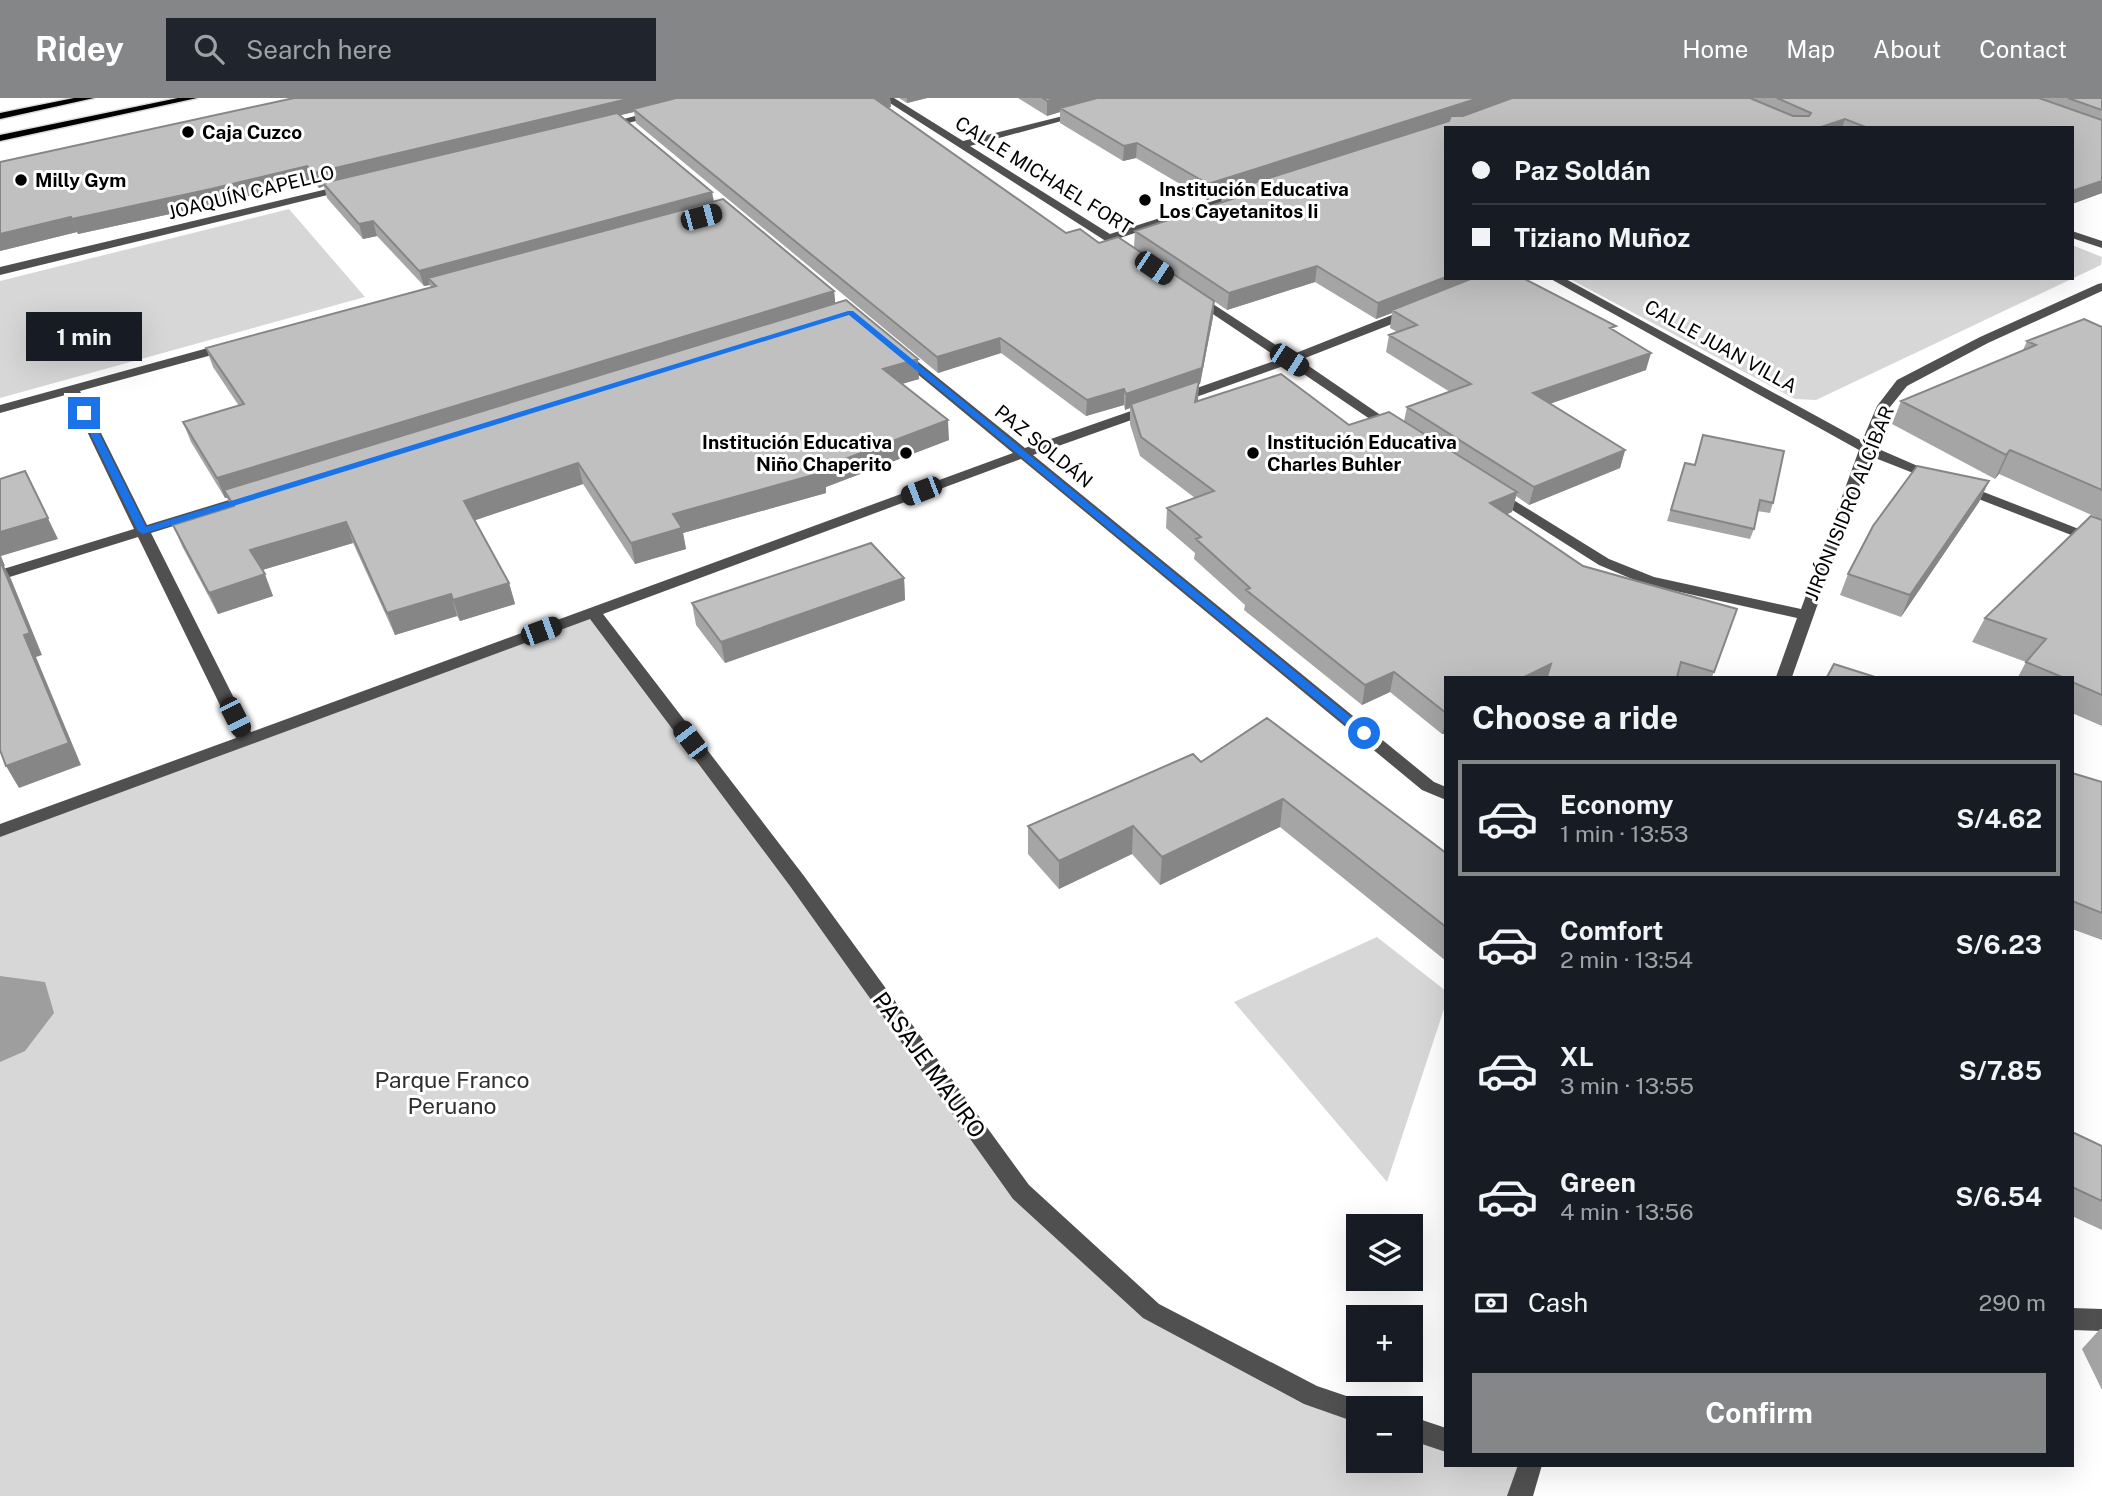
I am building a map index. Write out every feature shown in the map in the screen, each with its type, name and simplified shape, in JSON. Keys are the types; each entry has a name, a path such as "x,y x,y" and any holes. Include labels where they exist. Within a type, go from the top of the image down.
{"main road":[{"path":"0,116 89,98"},
{"path":"0,138 192,98"}],"street":[{"name":"CALLE MICHAEL FORT","path":"887,98 1142,261"},
{"path":"596,128 628,126 676,108"},
{"path":"961,145 1094,109"},
{"name":"JOAQUÍN CAPELLO","path":"0,271 354,186"},
{"path":"1109,238 1251,192"},
{"path":"2074,235 2102,246"},
{"name":"CALLE JUAN VILLA","path":"1559,280 1866,449 2102,543"},
{"path":"1176,284 1402,434"},
{"name":"JIRÓN ISIDRO ALCÍBAR","path":"1784,676 1804,615 1866,449 1884,406 1902,383 1984,340 2102,287"},
{"path":"0,831 1022,454 1289,360 1425,307"},
{"path":"0,410 244,342"},
{"name":"PAZ SOLDÁN","path":"893,348 1428,786 1444,793"},
{"path":"72,390 246,740"},
{"path":"1482,485 1604,562 1649,581 1804,615"},
{"path":"0,575 263,494"},
{"name":"PASAJE MAURO","path":"593,612 797,881 1021,1192 1150,1311 1312,1396 1346,1407"},
{"path":"2074,1319 2102,1320"},
{"path":"1423,1432 1444,1439"},
{"path":"1520,1496 1527,1467"}],"green space":[{"path":"289,209 365,297 0,398 0,281"},
{"path":"2074,246 2102,257 2101,265 2074,278"},
{"path":"1572,280 2069,280 1816,400 1795,399"},
{"name":"Parque Franco Peruano","path":"593,612 1021,1192 1150,1311 1346,1405 1346,1473 1423,1473 1423,1432 1444,1440 1444,1467 1529,1467 1520,1496 0,1496 0,831"},
{"path":"1377,937 1444,989 1444,1009 1387,1182 1234,1002"}],"shaded area":[{"path":"0,976 45,982 54,1013 25,1051 0,1062"}],"building":[{"path":"294,98 632,98 314,173 307,166 0,234 0,162"},
{"path":"676,98 874,98 1066,233 1080,229 1099,243 1118,237 1214,301 1202,368 1126,394 1124,389 1087,400 1000,338 937,357 633,109"},
{"path":"1097,98 1479,98 1208,184 1137,143 1124,146 1060,108"},
{"path":"1512,98 1750,98 1793,116 1809,116 1811,113 1777,98 2039,98 2102,120 2102,181 2074,190 2074,126 1863,126 1845,119 1824,126 1444,126 1444,278 1378,303 1317,266 1229,293 1135,231 1232,199 1222,193 1449,121 1451,116 1463,116"},
{"path":"2068,98 2102,98 2102,110"},
{"path":"617,113 712,192 419,271 373,221 359,224 323,183"},
{"path":"723,199 834,291 217,478 183,422 244,404 206,348 436,286 428,278"},
{"path":"1468,280 1527,280 1616,326 1610,328 1651,353 1533,393 1625,450 1534,487 1407,407 1471,384 1389,335 1417,325 1392,310"},
{"path":"846,300 918,359 883,369 948,420 824,467 824,472 673,514 682,528 631,543 578,463 464,501 509,583 453,600 451,594 387,613 346,522 250,550 265,574 209,593 173,525 234,506 224,490"},
{"path":"2084,319 2102,327 2102,490 2010,450 2006,455 1901,401 2036,345 2027,341"},
{"path":"1281,374 1349,425 1389,412 1517,492 1490,503 1583,566 1737,609 1714,672 1681,662 1677,676 1547,676 1551,664 1526,676 1444,676 1444,711 1394,672 1365,685 1246,590 1250,588 1196,539 1201,537 1167,508 1214,491 1141,437 1131,404 1199,381 1195,402"},
{"path":"1703,435 1784,451 1773,503 1760,500 1754,529 1671,510 1685,463 1695,465"},
{"path":"1917,466 1989,481 1910,595 1848,574 1873,526"},
{"path":"25,471 48,518 0,532 0,479"},
{"path":"2091,516 2102,520 2102,695 2074,683 2074,676 2060,676 2026,662 2046,639 1985,618"},
{"path":"871,543 904,578 721,642 692,603"},
{"path":"0,560 30,633 24,635 69,743 6,766 0,750"},
{"path":"1834,664 1872,676 1828,676"},
{"path":"1267,718 1444,851 1444,925 1283,799 1162,857 1133,826 1059,861 1028,826 1193,754 1201,762"},
{"path":"2074,774 2102,782 2102,913 2074,902"},
{"path":"2074,1133 2102,1146 2102,1201 2074,1188"}],"place":[{"name":"Caja Cuzco","path":"188,132"},
{"name":"Milly Gym","path":"21,180"},
{"name":"Institución Educativa Los Cayetanitos Ii","path":"1145,200"},
{"name":"Institución Educativa Niño Chaperito","path":"906,453"},
{"name":"Institución Educativa Charles Buhler","path":"1253,453"}],"route":[{"path":"84,413 143,531 850,312 1364,733"}]}
